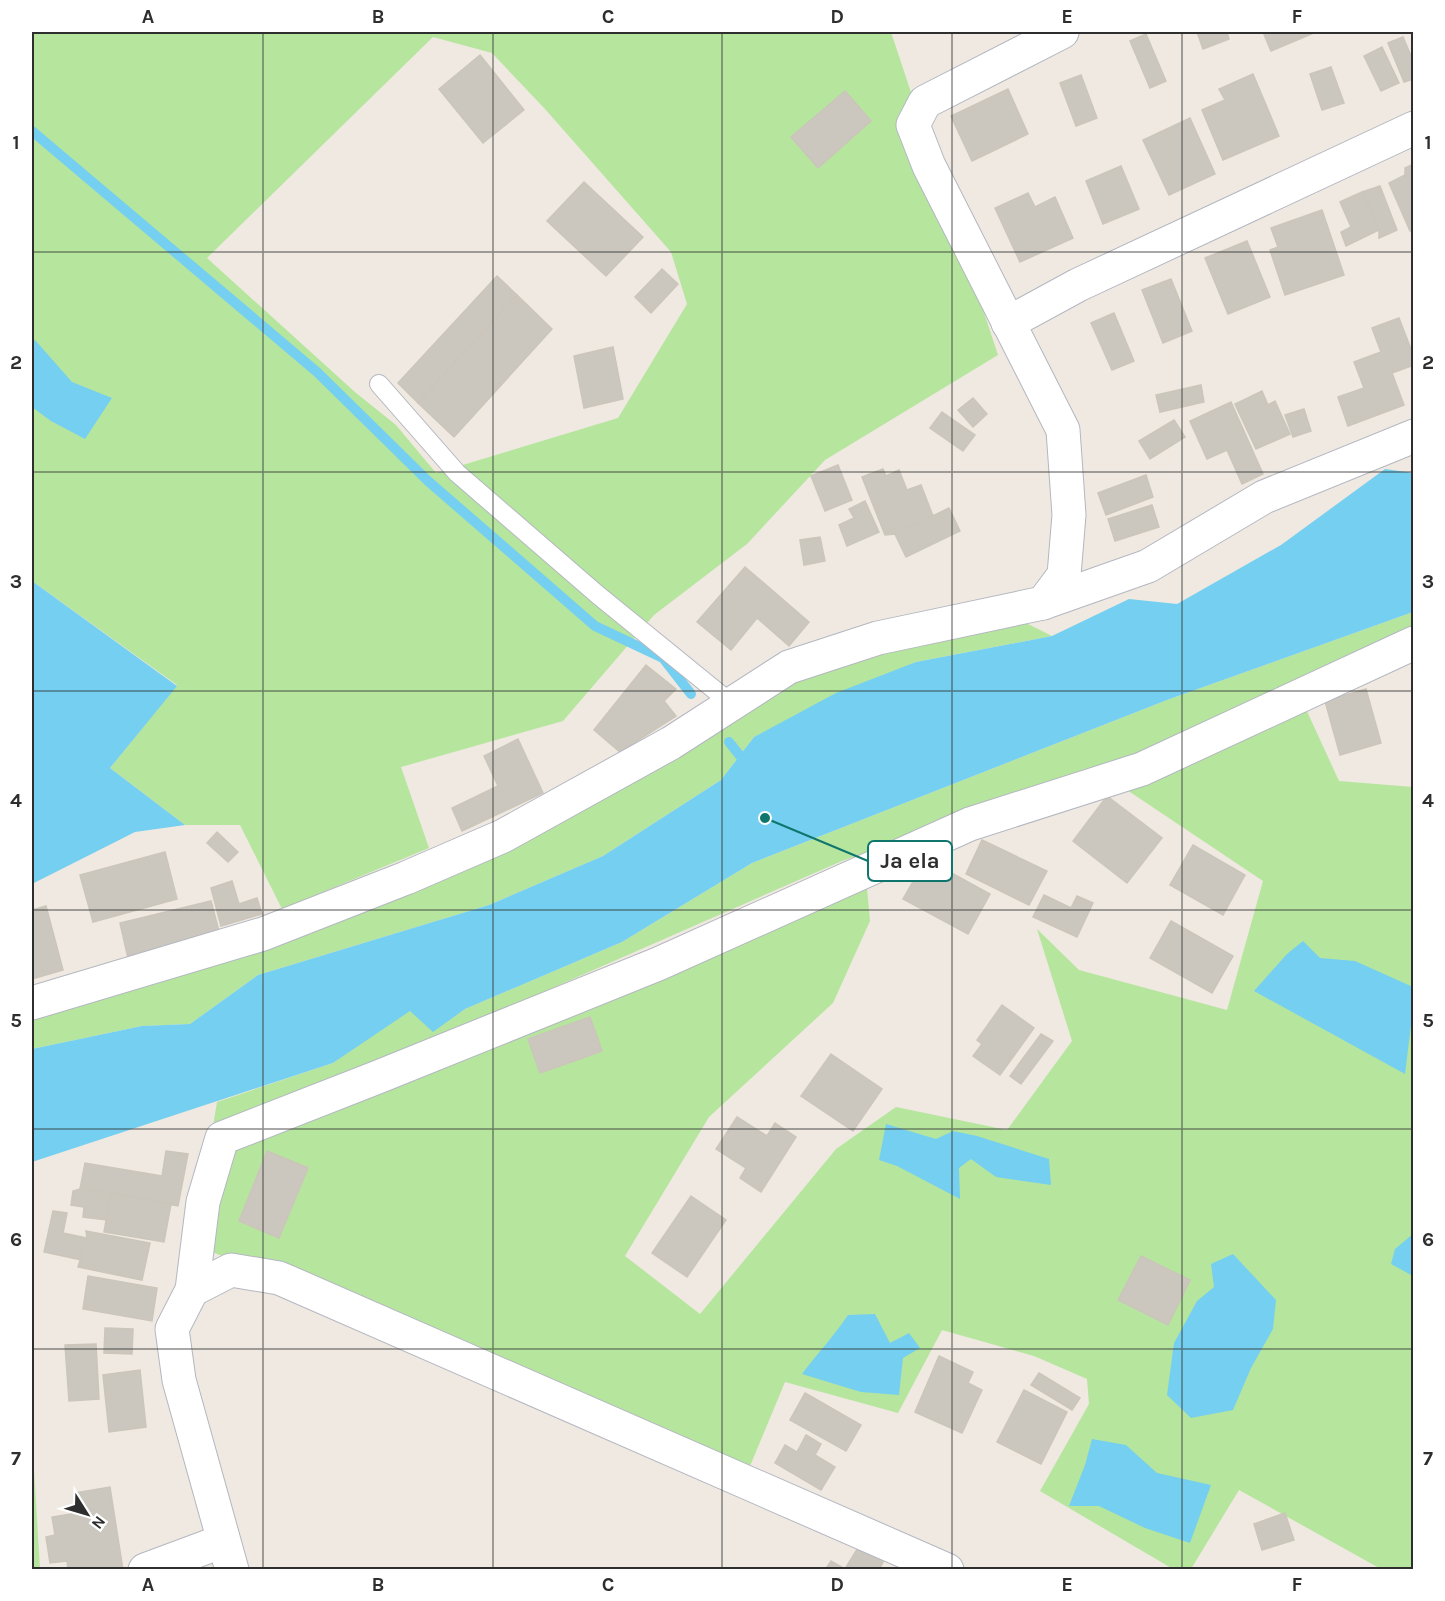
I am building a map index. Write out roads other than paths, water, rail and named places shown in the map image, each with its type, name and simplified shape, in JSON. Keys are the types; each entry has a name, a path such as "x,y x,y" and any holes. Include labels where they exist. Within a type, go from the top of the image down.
{"street":[{"path":"1044,603 1064,575 1069,515 1063,430 929,166 913,125 925,102 1062,32"},
{"path":"1008,323 1078,285 1413,128"},
{"path":"32,1003 264,934 417,873 503,836 671,743 789,667 879,638 1044,603 1148,566 1264,497 1413,436"},
{"path":"146,1569 228,1555 179,1380 172,1329 192,1290 203,1202 222,1138 658,964 970,824 1142,769 1413,643"},
{"path":"192,1290 231,1270 279,1278 947,1569"}],"lane":[{"path":"379,384 457,472 598,595 732,704"}],"water":[{"path":"35,340 72,382 112,398 85,439 51,421 32,407 32,341"},
{"path":"1385,469 1413,473 1413,612 1167,700 752,863 622,942 465,1009 433,1032 410,1011 333,1063 32,1162 32,1049 142,1026 190,1024 258,975 489,905 603,856 721,780 754,737 836,693 916,662 1052,636 1129,599 1177,604 1281,545"},
{"path":"32,581 177,686 110,768 185,825 135,832 32,884"},
{"path":"1303,941 1320,958 1355,961 1413,987 1413,1023 1405,1074 1254,991 1287,954"},
{"path":"886,1124 936,1139 953,1131 977,1136 1049,1159 1051,1185 996,1177 971,1159 959,1168 960,1199 897,1166 879,1160"},
{"path":"1413,1234 1413,1276 1391,1264 1395,1249"},
{"path":"1233,1254 1276,1300 1273,1329 1251,1368 1233,1410 1191,1418 1167,1395 1174,1343 1197,1301 1214,1287 1211,1264"},
{"path":"875,1314 890,1343 909,1333 920,1348 903,1358 899,1395 861,1392 802,1374 848,1315"},
{"path":"1092,1439 1126,1445 1157,1473 1211,1485 1190,1543 1145,1528 1099,1506 1069,1506 1085,1465"}],"waterway":[{"path":"32,131 317,372 428,481 595,626 663,658 691,694"},
{"path":"729,742 749,767"}],"place":[{"name":"Ja ela","path":"765,818"}]}
